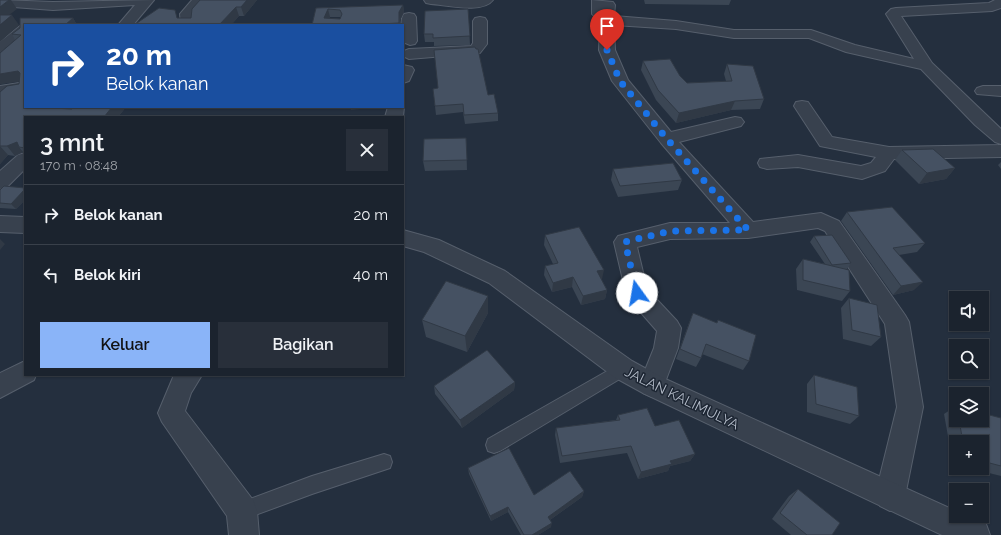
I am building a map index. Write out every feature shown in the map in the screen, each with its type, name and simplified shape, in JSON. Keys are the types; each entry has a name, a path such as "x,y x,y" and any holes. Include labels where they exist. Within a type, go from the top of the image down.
{"street":[{"path":"0,2 57,3 147,0"},
{"path":"126,24 147,0"},
{"path":"188,24 187,14 199,0"},
{"path":"431,0 475,4 486,0"},
{"path":"599,0 599,14 607,20 676,25 734,34 811,34 851,49 926,66"},
{"path":"608,0 607,50 620,81 667,139 748,230"},
{"path":"1001,2 992,7 892,6 893,14 926,66 981,121 1001,138"},
{"path":"31,24 57,3"},
{"path":"404,73 409,17"},
{"path":"407,45 475,50 480,44 480,21"},
{"path":"0,49 24,30"},
{"path":"0,90 24,87"},
{"path":"983,91 1001,91"},
{"path":"802,106 826,142 888,153 1001,151"},
{"path":"667,139 735,122"},
{"path":"767,163 798,161 862,173 878,167 888,153"},
{"path":"0,182 24,160"},
{"path":"652,385 666,348 669,328 637,293 625,242 670,231 748,230 821,220 832,226 897,322 910,407 890,496"},
{"path":"0,224 24,225"},
{"name":"JALAN KALIMULYA","path":"404,238 431,246 497,277 623,369 652,385 975,535"},
{"path":"0,386 24,373"},
{"path":"188,376 180,388 171,413 243,523"}],"lane":[{"path":"494,445 623,369"},
{"path":"243,523 312,485 384,462"}],"building":[{"path":"0,0 9,0 0,7"},
{"path":"200,0 247,0 241,7 236,7 220,24 135,24 159,8 175,10 177,18 191,18 192,9"},
{"path":"403,5 399,12 399,23 312,24 316,8","holes":["328,9 340,10 342,14 340,19 324,18"]},
{"path":"468,9 470,36 433,38 433,34 424,34 425,11"},
{"path":"0,15 12,15 0,25"},
{"path":"20,18 73,18 66,24 24,24 24,108 111,108 105,116 24,116 24,148 19,147 17,142 7,146 0,146 0,92 7,86 19,84 20,73 18,71 0,74 0,53 21,35 12,34 20,28"},
{"path":"475,47 478,49 488,95 494,94 498,113 464,115 463,104 435,106 433,89 438,88 434,50"},
{"path":"670,59 680,76 687,83 732,81 727,64 753,66 764,99 735,101 679,113 658,90 643,61"},
{"path":"466,138 467,160 423,161 424,139"},
{"path":"933,149 955,168 927,173 902,150"},
{"path":"673,163 682,180 620,186 613,169"},
{"path":"4,186 24,188 24,190 11,204 0,203 0,190"},
{"path":"892,207 925,243 893,248 923,282 901,286 847,212"},
{"path":"579,227 604,270 597,271 607,290 583,296 573,277 553,283 545,266 558,263 545,235"},
{"path":"832,235 851,263 832,265 814,236"},
{"path":"803,259 849,270 850,291 803,280"},
{"path":"446,281 488,296 465,336 422,320"},
{"path":"849,298 877,305 881,337 852,330"},
{"path":"693,313 717,323 718,320 756,335 749,361 706,344 701,358 680,349"},
{"path":"487,350 515,382 460,420 434,386"},
{"path":"814,375 857,387 859,416 816,404"},
{"path":"647,408 655,426 679,420 695,454 670,461 672,464 641,472 631,446 562,456 556,428 620,420 618,415"},
{"path":"989,415 1001,418 1001,466 989,463 989,435 962,435 960,427 989,427"},
{"path":"509,448 534,495 570,471 584,491 548,517 552,523 532,535 524,535 508,507 490,516 468,468"},
{"path":"798,489 840,523 832,535 807,535 780,513"}],"route":[{"path":"607,50 620,81 667,139 748,230 670,231 625,242 637,293"}]}
